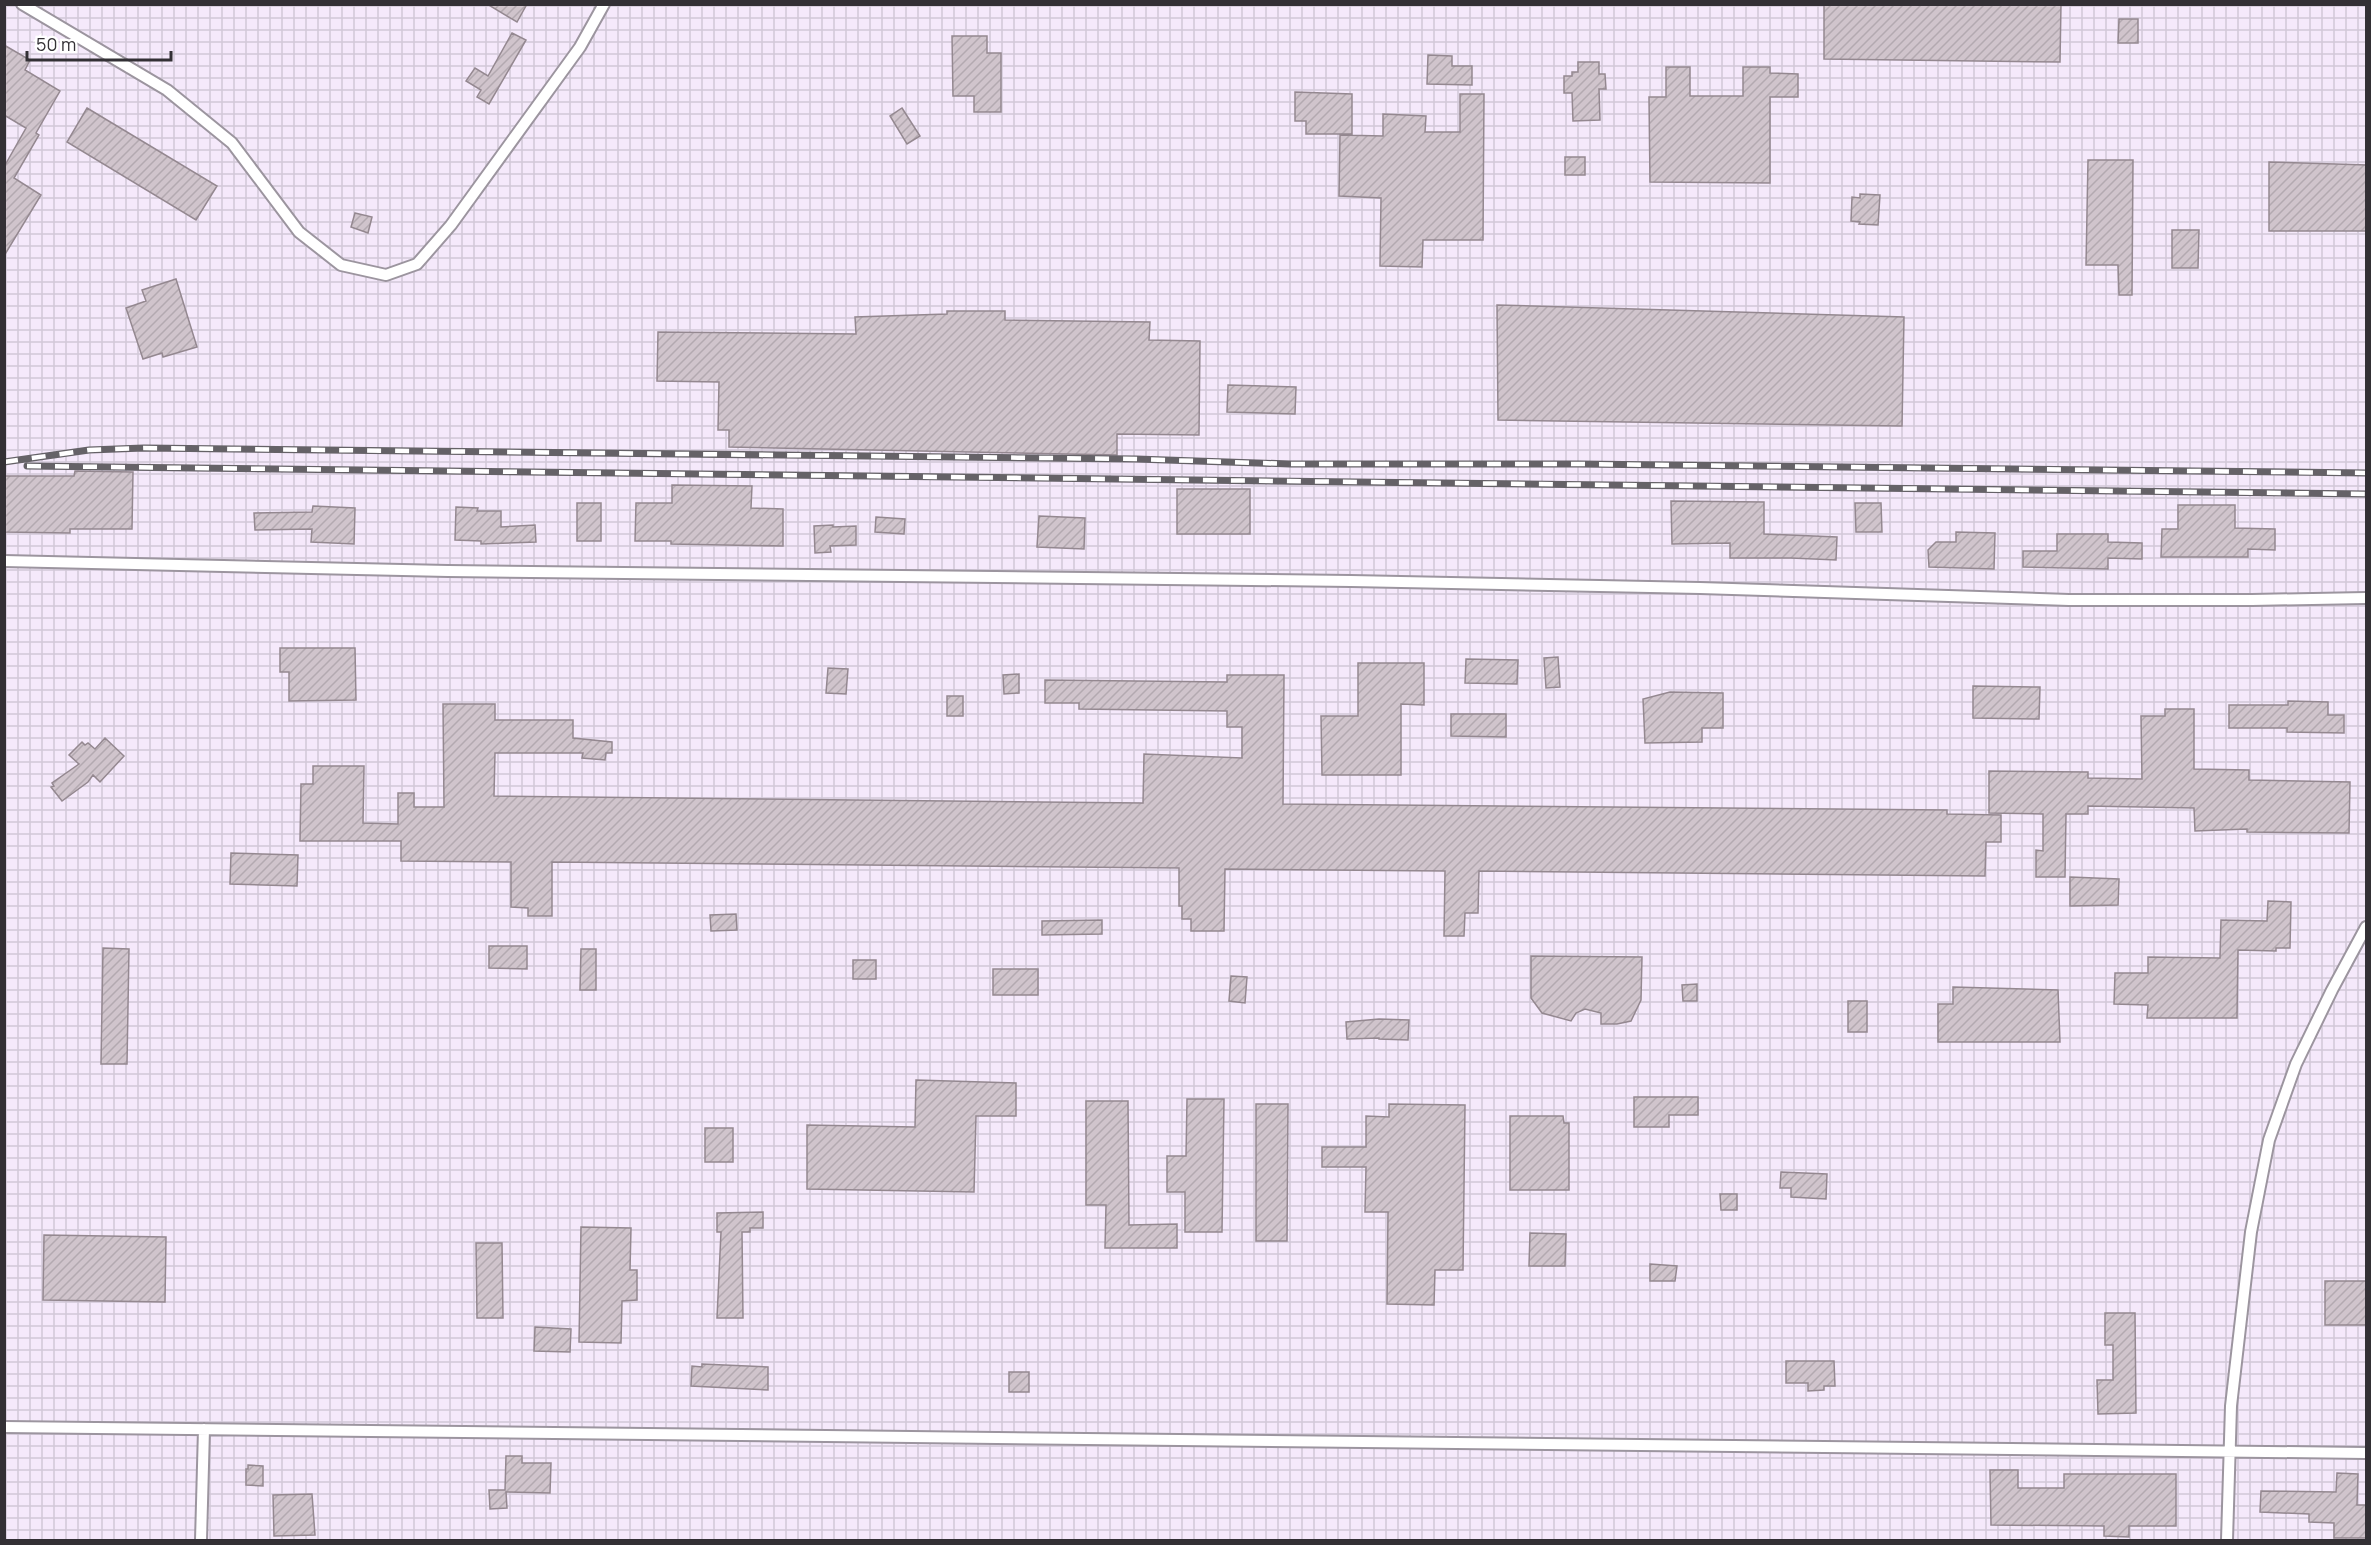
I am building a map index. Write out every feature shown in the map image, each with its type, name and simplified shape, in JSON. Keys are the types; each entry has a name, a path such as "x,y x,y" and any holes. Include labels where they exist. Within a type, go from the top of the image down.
{"lane":[{"path":"22,4 167,90 232,142 299,232 341,265 386,275 417,264 451,225 580,47 604,4"},
{"path":"4,561 448,571 1363,581 1700,588 2069,600 2367,598"},
{"path":"2227,1540 2231,1406 2251,1232 2269,1140 2296,1064 2332,990 2367,927"},
{"path":"4,1427 2367,1453"},
{"path":"201,1540 204,1429"}],"shaded area":[{"path":"5,5 2366,5 2366,1540 5,1540"}],"building":[{"path":"487,4 527,4 517,22"},
{"path":"1824,4 2061,4 2060,62 1824,59"},
{"path":"2119,19 2138,19 2138,43 2118,43"},
{"path":"512,33 526,40 489,104 477,97 481,90 466,81 475,68 488,76"},
{"path":"952,36 987,36 987,53 1001,53 1001,112 974,112 974,96 953,96"},
{"path":"4,45 30,60 25,70 60,91 36,133 39,135 14,178 41,195 4,256 4,167 26,128 4,115"},
{"path":"1428,55 1452,56 1452,66 1472,66 1472,85 1427,84"},
{"path":"1578,62 1599,62 1599,74 1605,74 1606,89 1599,89 1600,120 1573,121 1572,93 1564,93 1564,76 1572,76 1572,72 1578,72"},
{"path":"1666,67 1690,67 1690,96 1743,96 1743,67 1770,67 1770,73 1798,74 1798,97 1770,97 1770,183 1650,182 1649,97 1666,97"},
{"path":"1295,92 1352,94 1352,134 1306,134 1306,121 1295,121"},
{"path":"1460,94 1484,94 1483,240 1423,240 1422,267 1380,266 1381,198 1339,196 1340,135 1383,136 1383,114 1426,116 1425,132 1460,132"},
{"path":"87,108 217,186 196,220 67,142"},
{"path":"902,108 920,136 907,144 890,116"},
{"path":"1565,157 1585,157 1585,175 1565,175"},
{"path":"2088,160 2133,160 2132,295 2119,295 2118,265 2086,265"},
{"path":"2269,162 2367,165 2367,231 2269,231"},
{"path":"1860,194 1880,195 1878,225 1851,221 1852,197 1860,198"},
{"path":"355,213 372,217 368,233 351,227"},
{"path":"2172,230 2199,230 2198,268 2172,268"},
{"path":"176,279 197,347 163,357 162,353 143,359 126,308 146,301 142,290"},
{"path":"1497,305 1904,317 1902,426 1498,420"},
{"path":"947,311 1005,311 1005,320 1150,322 1149,340 1200,341 1199,435 1117,434 1117,455 729,447 729,430 718,430 719,382 657,381 658,332 856,334 855,317 947,314"},
{"path":"1228,385 1296,387 1295,414 1227,412"},
{"path":"75,471 133,472 132,529 70,529 70,533 4,532 4,476 74,476"},
{"path":"672,485 752,486 751,508 783,509 783,546 635,541 636,503 672,503"},
{"path":"1177,489 1250,489 1250,534 1177,534"},
{"path":"1671,501 1764,502 1764,534 1837,537 1836,560 1730,558 1730,543 1672,544"},
{"path":"577,503 601,503 601,541 577,541"},
{"path":"1855,503 1881,503 1882,532 1856,532"},
{"path":"2178,505 2235,505 2235,528 2275,529 2275,550 2248,549 2248,557 2161,557 2162,529 2178,529"},
{"path":"313,506 355,508 354,544 311,542 312,529 255,530 254,513 312,512"},
{"path":"456,507 478,508 477,511 501,511 501,527 535,525 536,542 481,544 481,541 455,540"},
{"path":"1039,516 1085,518 1084,549 1037,547"},
{"path":"876,517 905,519 904,534 875,532"},
{"path":"833,525 833,527 856,526 856,545 830,546 831,552 815,553 814,526"},
{"path":"1956,532 1995,533 1994,569 1929,567 1928,550 1936,542 1956,542"},
{"path":"2057,534 2108,534 2108,542 2142,543 2142,559 2108,558 2108,569 2023,567 2023,551 2057,551"},
{"path":"280,648 355,648 356,700 289,701 289,672 280,672"},
{"path":"1558,657 1560,687 1546,688 1544,658"},
{"path":"1466,659 1518,660 1517,684 1465,683"},
{"path":"1358,663 1424,663 1424,705 1401,704 1401,775 1322,775 1321,716 1358,716"},
{"path":"828,668 848,669 846,694 826,693"},
{"path":"1019,674 1019,693 1004,694 1003,675"},
{"path":"1227,675 1284,675 1283,804 1947,810 1947,814 2001,815 2001,842 1986,842 1985,876 1479,871 1478,913 1465,913 1464,936 1444,936 1445,871 1225,869 1224,931 1191,931 1191,919 1182,919 1182,906 1179,906 1179,868 552,862 552,916 528,916 528,908 511,907 511,862 401,861 401,841 300,841 301,784 313,784 313,766 364,766 363,823 398,824 398,793 414,793 414,807 444,807 443,704 495,704 495,720 573,720 573,738 612,742 612,753 606,753 605,760 582,758 583,753 495,753 494,796 1143,803 1144,754 1242,758 1242,727 1227,727 1227,711 1079,709 1079,703 1045,703 1045,680 1227,682"},
{"path":"1973,686 2040,687 2039,719 1973,718"},
{"path":"1670,692 1723,693 1723,728 1702,728 1702,742 1645,743 1643,699"},
{"path":"947,696 963,696 963,716 947,716"},
{"path":"2288,701 2328,702 2328,715 2344,715 2344,733 2287,732 2287,728 2229,728 2229,705 2288,705"},
{"path":"2165,709 2194,709 2194,769 2249,770 2249,780 2350,782 2349,833 2247,832 2247,829 2195,831 2194,808 2088,806 2088,814 2066,814 2065,877 2036,877 2036,850 2043,851 2043,814 1989,813 1989,771 2088,772 2088,778 2142,779 2141,716 2165,716"},
{"path":"1451,714 1506,714 1506,737 1451,736"},
{"path":"105,738 124,756 100,782 93,775 88,782 62,801 51,787 54,786 52,783 79,764 69,755 82,742 85,745 88,743 95,749"},
{"path":"231,853 298,855 297,886 230,884"},
{"path":"2070,877 2119,879 2118,905 2070,906"},
{"path":"2268,901 2291,902 2290,948 2276,948 2276,951 2238,950 2237,1018 2147,1018 2148,1005 2114,1004 2115,973 2148,973 2148,957 2220,958 2221,920 2267,921"},
{"path":"736,914 737,930 711,931 710,915"},
{"path":"1102,920 1102,934 1042,935 1042,921"},
{"path":"489,946 527,946 527,969 489,968"},
{"path":"103,948 129,949 127,1064 101,1064"},
{"path":"581,949 596,949 596,990 580,990"},
{"path":"1531,956 1642,957 1641,1000 1631,1021 1601,1024 1601,1013 1585,1009 1576,1013 1571,1021 1542,1013 1531,998"},
{"path":"853,960 876,960 876,979 853,979"},
{"path":"993,969 1038,969 1038,995 993,995"},
{"path":"1231,976 1247,977 1245,1003 1229,1001"},
{"path":"1697,984 1697,1001 1683,1001 1682,985"},
{"path":"1953,987 2058,990 2060,1042 1938,1042 1938,1004 1953,1004"},
{"path":"1848,1001 1867,1001 1867,1032 1848,1032"},
{"path":"1379,1019 1409,1020 1408,1040 1347,1039 1346,1022"},
{"path":"916,1080 1016,1083 1016,1116 976,1116 974,1192 807,1189 807,1125 915,1127"},
{"path":"1634,1097 1698,1097 1698,1115 1669,1115 1669,1127 1634,1127"},
{"path":"1187,1099 1224,1099 1222,1232 1185,1232 1185,1192 1167,1192 1167,1156 1186,1156"},
{"path":"1086,1101 1128,1101 1129,1225 1177,1224 1177,1248 1105,1248 1106,1205 1086,1205"},
{"path":"1256,1104 1288,1104 1287,1241 1256,1241"},
{"path":"1389,1104 1465,1105 1463,1270 1435,1270 1434,1305 1387,1304 1388,1212 1365,1212 1366,1167 1322,1167 1322,1147 1366,1147 1366,1116 1389,1117"},
{"path":"1510,1116 1563,1116 1564,1123 1569,1123 1569,1190 1510,1190"},
{"path":"705,1128 733,1128 733,1162 705,1162"},
{"path":"1781,1172 1827,1174 1826,1199 1791,1197 1791,1188 1780,1188"},
{"path":"1720,1194 1737,1194 1737,1210 1721,1210"},
{"path":"763,1212 763,1228 750,1228 750,1232 742,1232 743,1318 717,1318 721,1232 717,1232 717,1213"},
{"path":"581,1227 631,1228 630,1270 637,1270 637,1300 622,1301 621,1343 579,1342"},
{"path":"1530,1233 1566,1234 1565,1266 1529,1266"},
{"path":"44,1235 166,1237 165,1302 43,1300"},
{"path":"476,1243 502,1243 503,1318 477,1318"},
{"path":"1650,1264 1677,1266 1675,1281 1650,1281"},
{"path":"2325,1281 2367,1281 2367,1325 2325,1325"},
{"path":"2105,1313 2135,1313 2136,1413 2098,1414 2097,1380 2113,1380 2113,1345 2105,1345"},
{"path":"535,1327 571,1329 570,1352 534,1351"},
{"path":"1786,1361 1834,1361 1835,1386 1824,1386 1824,1390 1808,1391 1808,1383 1786,1383"},
{"path":"702,1364 768,1367 768,1390 691,1386 692,1366 702,1367"},
{"path":"1009,1372 1029,1372 1029,1392 1009,1392"},
{"path":"506,1456 522,1456 522,1463 551,1463 550,1493 506,1492 507,1508 490,1509 489,1490 505,1490"},
{"path":"248,1465 263,1466 263,1486 246,1485"},
{"path":"1990,1470 2018,1470 2018,1488 2064,1488 2064,1474 2176,1474 2176,1526 2129,1526 2129,1537 2104,1536 2104,1526 1991,1525"},
{"path":"2337,1473 2358,1474 2357,1505 2367,1505 2367,1538 2334,1538 2334,1523 2309,1522 2309,1514 2260,1512 2261,1491 2336,1492"},
{"path":"312,1494 315,1535 274,1536 273,1495"}],"railway":[{"path":"4,462 89,450 144,448 1136,459 1290,464 1579,464 2366,473"},
{"path":"27,466 2366,494"}]}
